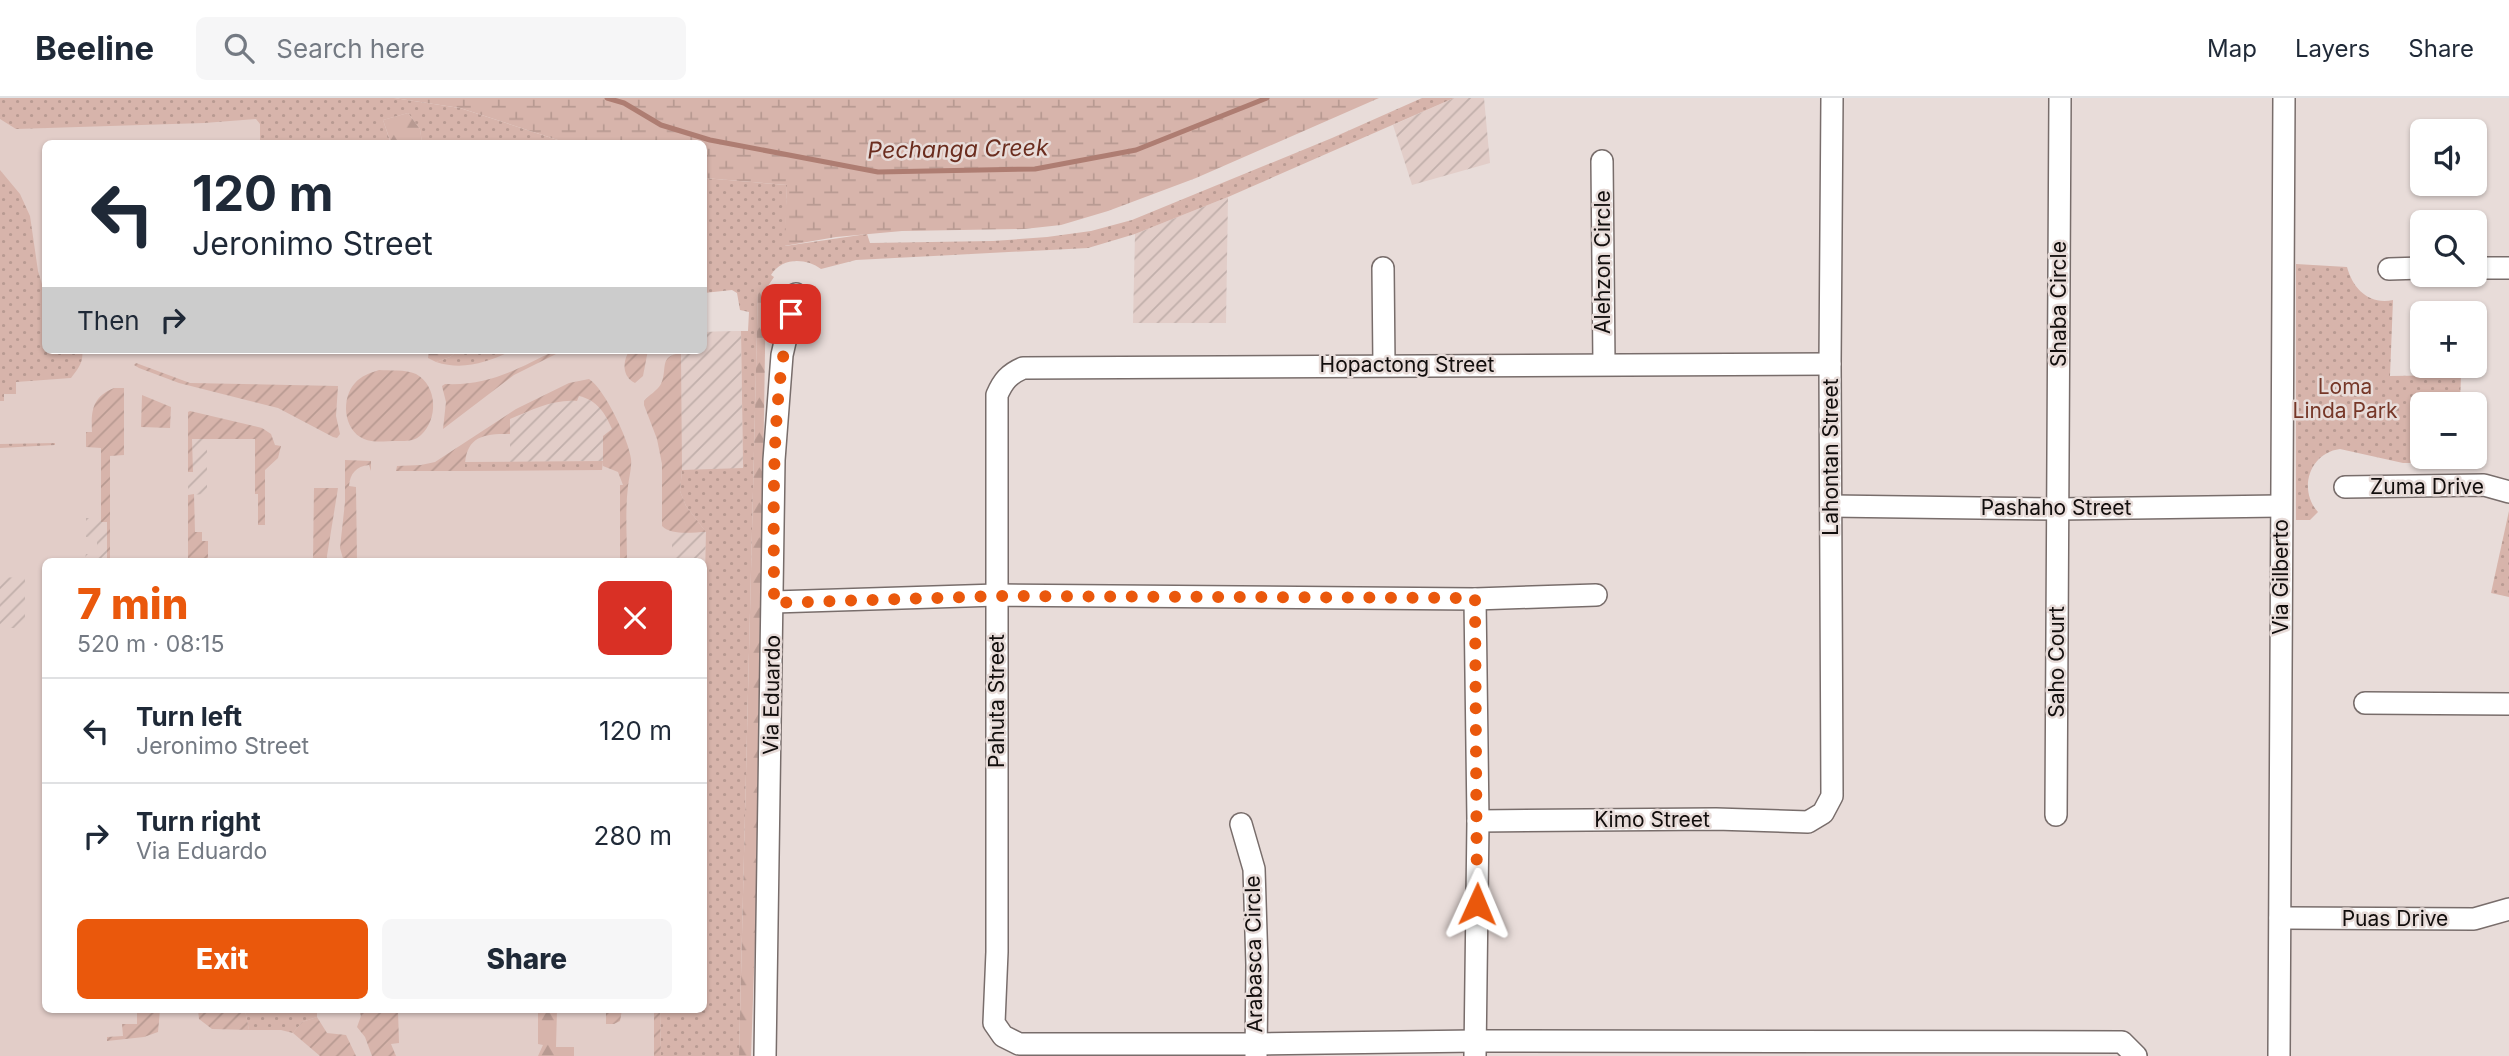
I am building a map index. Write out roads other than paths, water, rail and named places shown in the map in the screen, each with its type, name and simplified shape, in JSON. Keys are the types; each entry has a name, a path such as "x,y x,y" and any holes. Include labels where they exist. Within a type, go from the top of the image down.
{"street":[{"name":"Lahontan Street","path":"1823,813 1832,796 1832,98"},
{"name":"Shaba Circle","path":"2058,509 2060,98"},
{"name":"Via Gilberto","path":"2279,1056 2284,98"},
{"name":"Alehzon Circle","path":"1602,161 1604,364"},
{"path":"1383,268 1384,365"},
{"path":"2389,269 2410,268"},
{"path":"2487,268 2509,268"},
{"name":"Via Eduardo","path":"765,1056 774,603 774,460 782,355 796,294"},
{"name":"Hopactong Street","path":"997,395 1003,381 1023,368 1830,364"},
{"name":"Pahuta Street","path":"997,395 998,952 993,1023 1003,1036 1018,1044 1256,1050"},
{"name":"Zuma Drive","path":"2345,487 2484,485 2509,492"},
{"name":"Pashaho Street","path":"1831,506 2058,509 2281,506"},
{"name":"Saho Court","path":"2056,816 2058,509"},
{"path":"774,603 998,596 1475,598 1596,595"},
{"path":"1475,598 1478,821 1475,1049"},
{"path":"2365,703 2509,704"},
{"name":"Kimo Street","path":"1478,821 1717,819 1808,822 1823,813"},
{"name":"Arabasca Circle","path":"1241,824 1254,869 1256,1050"},
{"name":"Puas Drive","path":"2280,918 2474,919 2509,909"},
{"path":"1256,1050 1919,1050 2122,1042 2136,1056"}],"waterway":[{"name":"Pechanga Creek","path":"607,98 624,103 661,125 710,140 878,172 1035,169 1136,150 1267,98"}],"park label":[{"name":"Loma Linda Park","path":"2345,399"}]}
